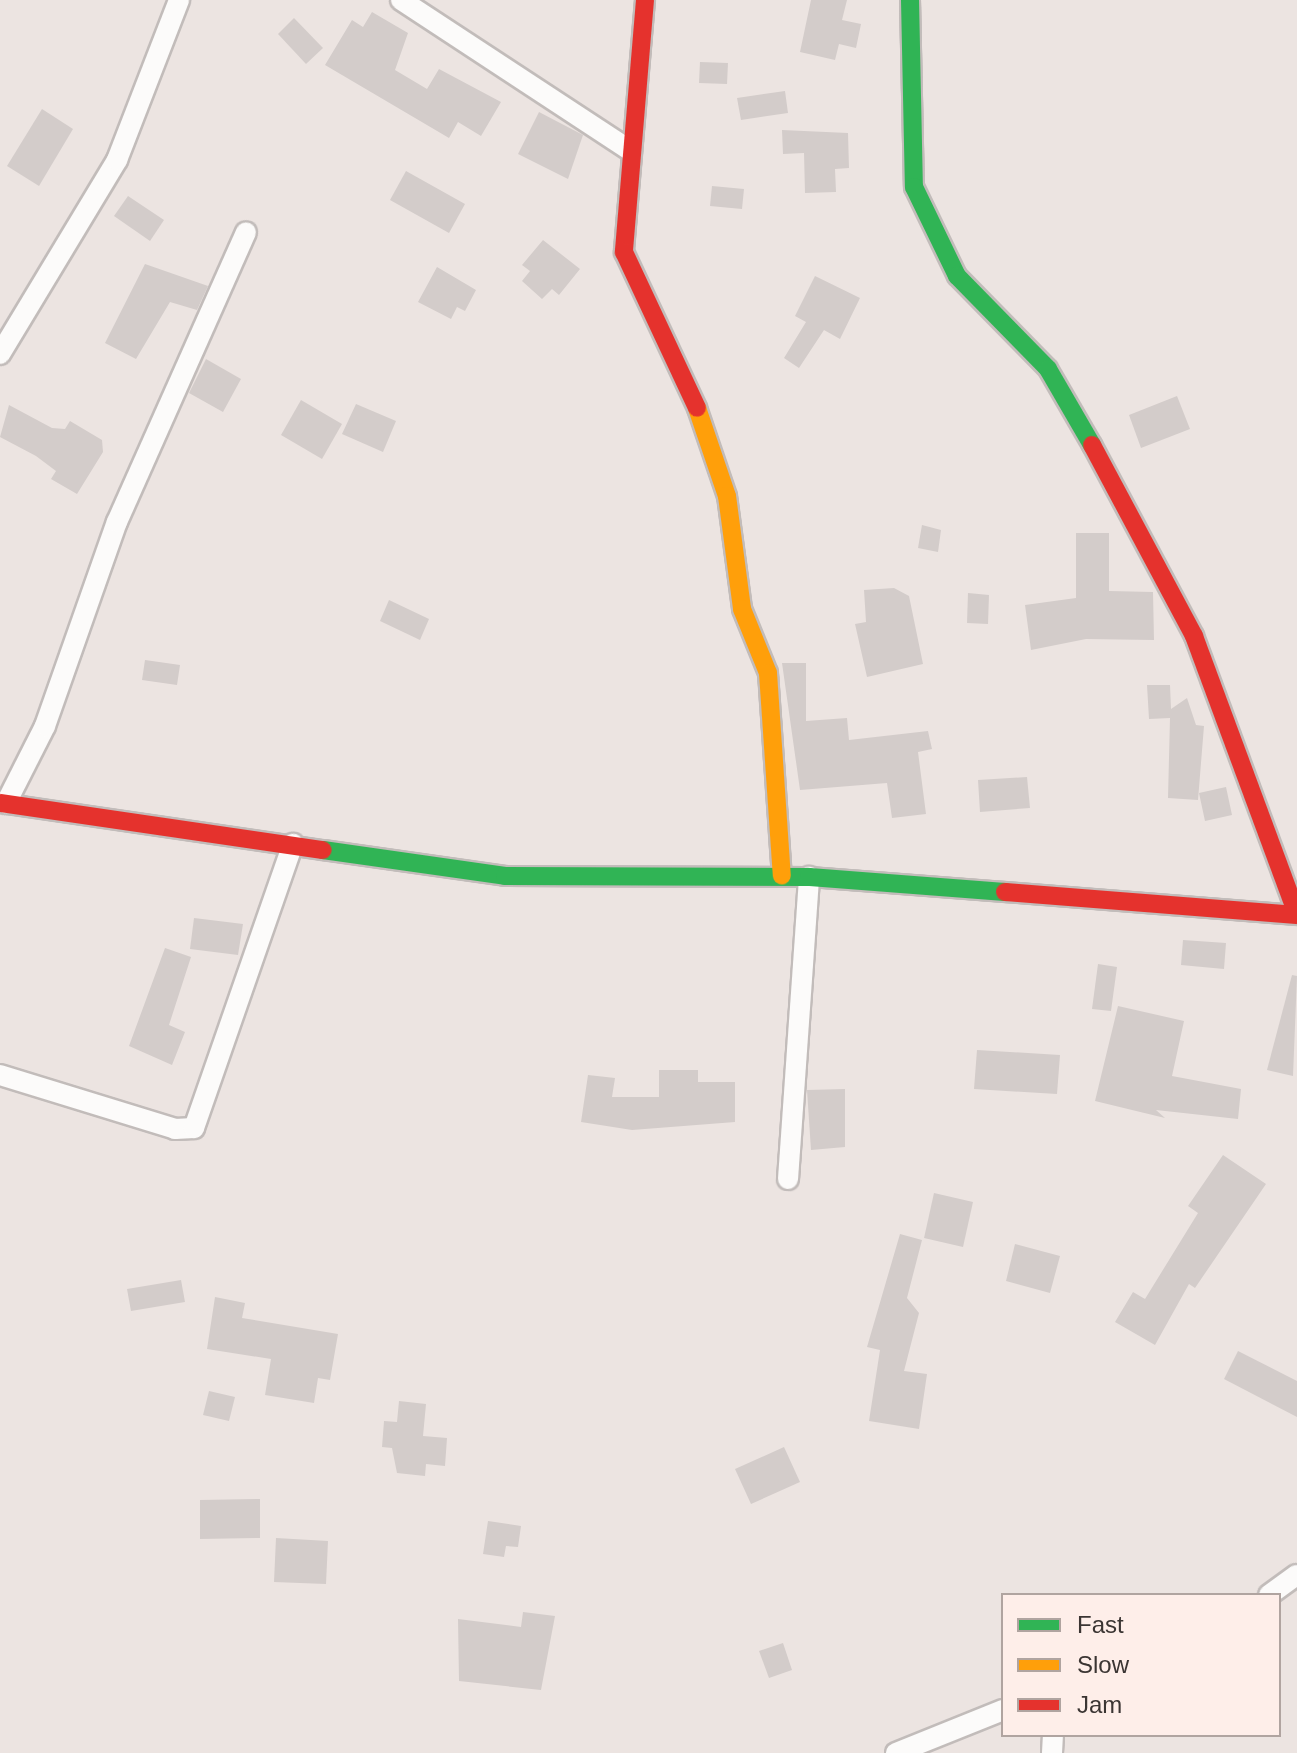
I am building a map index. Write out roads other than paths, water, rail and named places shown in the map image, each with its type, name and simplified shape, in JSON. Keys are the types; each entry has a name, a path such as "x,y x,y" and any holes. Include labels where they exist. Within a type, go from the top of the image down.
{"street":[{"path":"0,354 117,160 179,0"},
{"path":"401,0 631,151"},
{"path":"645,0 624,252 688,383 727,496 742,609 768,673 782,876"},
{"path":"246,232 117,522 45,726 3,803 505,876 809,877 1297,915 1194,636 1152,551 1048,369 957,276 931,227 909,153 910,0"},
{"path":"0,1075 175,1129 194,1128 293,844"},
{"path":"788,1179 809,877"},
{"path":"1272,1593 1297,1575"},
{"path":"896,1753 1001,1711"}]}
